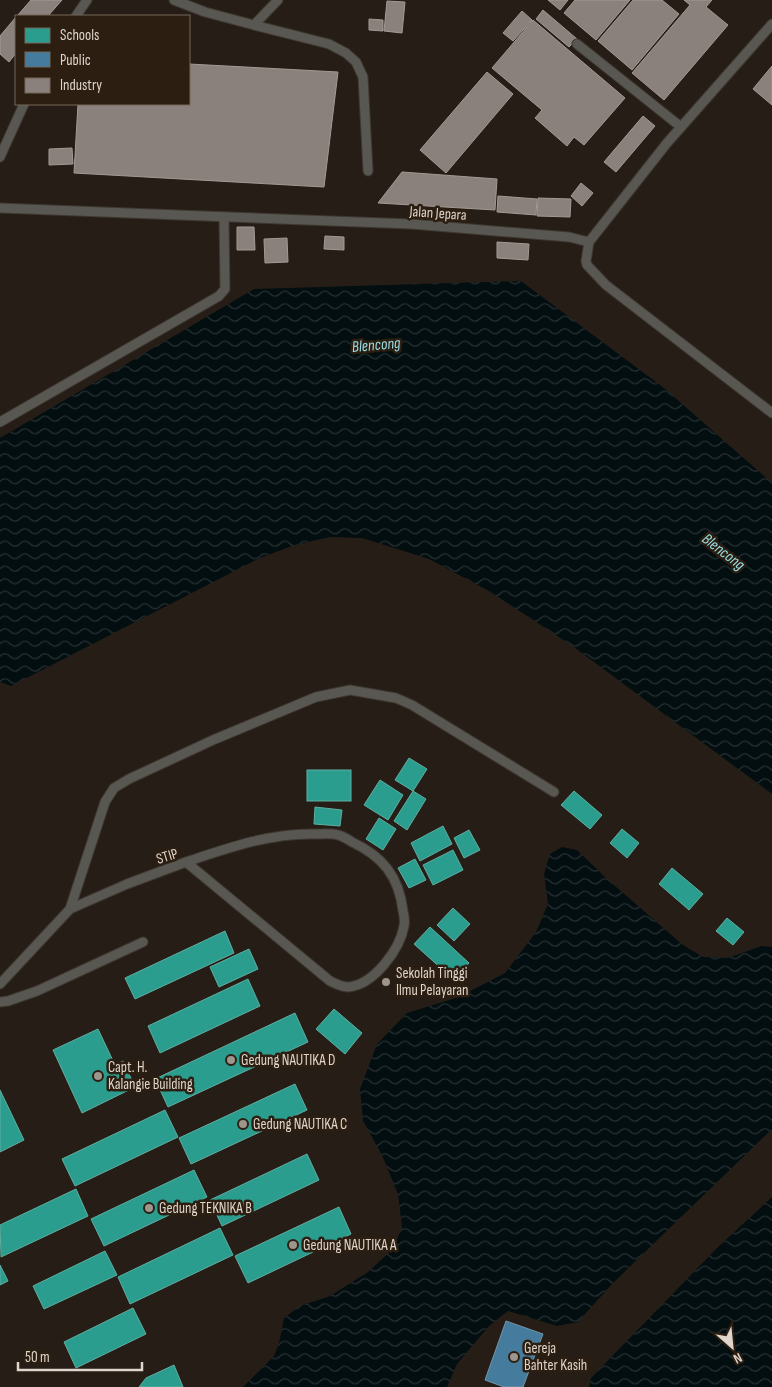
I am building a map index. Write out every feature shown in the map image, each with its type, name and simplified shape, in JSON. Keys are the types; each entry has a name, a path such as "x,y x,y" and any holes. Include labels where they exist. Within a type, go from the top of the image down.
{"lane":[{"path":"77,15 87,0"},
{"path":"174,0 205,12 329,44 346,53 356,62 363,77 368,171"},
{"path":"254,24 278,0"},
{"path":"772,24 681,127 589,242 586,261 590,269 606,285 772,413"},
{"path":"576,44 681,127"},
{"path":"0,157 24,105"},
{"name":"Jalan Jepara","path":"0,208 411,224 569,238 589,242"},
{"path":"0,422 219,296 225,289 224,217"},
{"path":"70,908 105,802 114,788 129,779 213,740 327,694 350,690 396,698 431,715 554,792"},
{"name":"STIP","path":"0,984 70,908 186,862 266,838 303,834 337,835 364,847 385,864 397,882 402,897 404,924 400,940 389,959 373,975 359,984 348,987 338,985 330,981 186,862"},
{"path":"0,1002 37,991 143,942"}],"water":[{"name":"Blencong","path":"521,281 664,388 772,483 772,794 571,645 489,591 429,559 362,538 330,537 295,545 260,558 11,686 0,682 0,438 254,289"},
{"path":"562,847 577,850 683,945 703,957 728,958 761,946 772,947 772,1129 613,1283 578,1322 557,1326 508,1311 489,1326 457,1364 447,1387 243,1387 274,1356 279,1343 284,1318 300,1306 330,1296 368,1272 393,1249 402,1227 398,1194 382,1155 363,1121 360,1089 377,1044 407,1013 459,997 505,973 536,932 548,904 544,874 550,854"},
{"path":"772,1197 772,1387 589,1387 591,1378 718,1247"}],"building: Schools":[{"path":"409,758 427,769 413,791 395,780"},
{"path":"307,770 351,770 351,801 307,801"},
{"path":"380,780 403,795 388,820 364,805"},
{"path":"413,791 426,799 407,830 394,821"},
{"path":"574,791 602,815 590,829 561,805"},
{"path":"315,807 342,810 340,826 314,824"},
{"path":"379,818 396,829 383,850 366,839"},
{"path":"443,826 452,844 420,861 411,843"},
{"path":"622,829 639,843 627,858 610,843"},
{"path":"469,830 480,850 464,858 454,838"},
{"path":"453,850 463,870 433,885 423,865"},
{"path":"415,859 426,880 409,888 398,868"},
{"path":"672,868 703,894 689,910 659,884"},
{"path":"453,908 470,924 454,941 437,925"},
{"path":"727,918 744,932 733,945 716,931"},
{"path":"430,927 469,963 454,980 414,944"},
{"path":"225,931 234,953 135,999 125,978"},
{"path":"249,949 258,969 219,987 210,967"},
{"path":"248,979 260,1006 160,1053 148,1026"},
{"path":"334,1009 362,1033 345,1054 316,1029"},
{"name":"Gedung NAUTIKA D","path":"295,1013 308,1042 168,1107 155,1079"},
{"name":"Capt. H. Kalangie Building","path":"98,1029 115,1065 123,1061 135,1087 82,1113 53,1050"},
{"name":"Gedung NAUTIKA C","path":"295,1084 307,1110 191,1164 179,1138"},
{"path":"0,1090 24,1140 0,1152"},
{"path":"165,1110 178,1137 75,1186 62,1159"},
{"path":"307,1154 319,1180 222,1226 210,1200"},
{"name":"Gedung TEKNIKA B","path":"194,1170 207,1197 104,1246 91,1219"},
{"path":"76,1189 88,1216 1,1257 0,1225"},
{"name":"Gedung NAUTIKA A","path":"339,1207 351,1234 248,1283 235,1256"},
{"path":"220,1228 233,1255 130,1304 118,1277"},
{"path":"105,1251 117,1275 44,1309 33,1286"},
{"path":"0,1265 8,1281 0,1285"},
{"path":"133,1308 146,1334 76,1368 64,1342"},
{"path":"174,1365 183,1387 139,1387 146,1378"}],"building: Public":[{"name":"Gereja Bahter Kasih","path":"506,1321 543,1334 523,1387 504,1387 485,1380"}],"building: Industry":[{"path":"31,0 62,0 49,15 18,15"},
{"path":"548,0 568,0 560,10"},
{"path":"575,0 630,0 596,40 564,13"},
{"path":"633,0 662,0 679,14 632,70 598,41"},
{"path":"684,0 712,0 706,7 728,25 664,100 632,73 690,5"},
{"path":"387,1 405,2 402,33 384,31"},
{"path":"543,10 577,39 569,47 536,19"},
{"path":"522,11 532,20 513,41 503,33"},
{"path":"15,18 15,54 9,62 0,54 0,36"},
{"path":"369,19 383,20 383,31 369,30"},
{"path":"533,20 625,98 584,145 574,137 567,146 535,118 542,110 492,68"},
{"path":"190,64 338,72 324,187 74,173 78,105 190,105"},
{"path":"772,66 772,105 753,89"},
{"path":"487,72 513,94 446,173 420,150"},
{"path":"643,116 655,126 616,172 604,162"},
{"path":"72,148 73,164 49,165 49,149"},
{"path":"402,172 497,179 495,210 378,203"},
{"path":"581,183 593,193 582,206 571,196"},
{"path":"498,196 537,199 536,215 497,212"},
{"path":"538,198 571,199 570,217 537,216"},
{"path":"237,227 254,227 255,250 237,250"},
{"path":"325,236 344,237 344,250 324,249"},
{"path":"287,238 288,262 265,263 264,239"},
{"path":"497,242 529,244 528,260 497,258"}],"place":[{"name":"Sekolah Tinggi Ilmu Pelayaran","path":"386,982"},
{"name":"Gedung NAUTIKA D","path":"231,1060"},
{"name":"Capt. H. Kalangie Building","path":"98,1076"},
{"name":"Gedung NAUTIKA C","path":"243,1124"},
{"name":"Gedung TEKNIKA B","path":"149,1208"},
{"name":"Gedung NAUTIKA A","path":"293,1245"},
{"name":"Gereja Bahter Kasih","path":"514,1357"}]}
